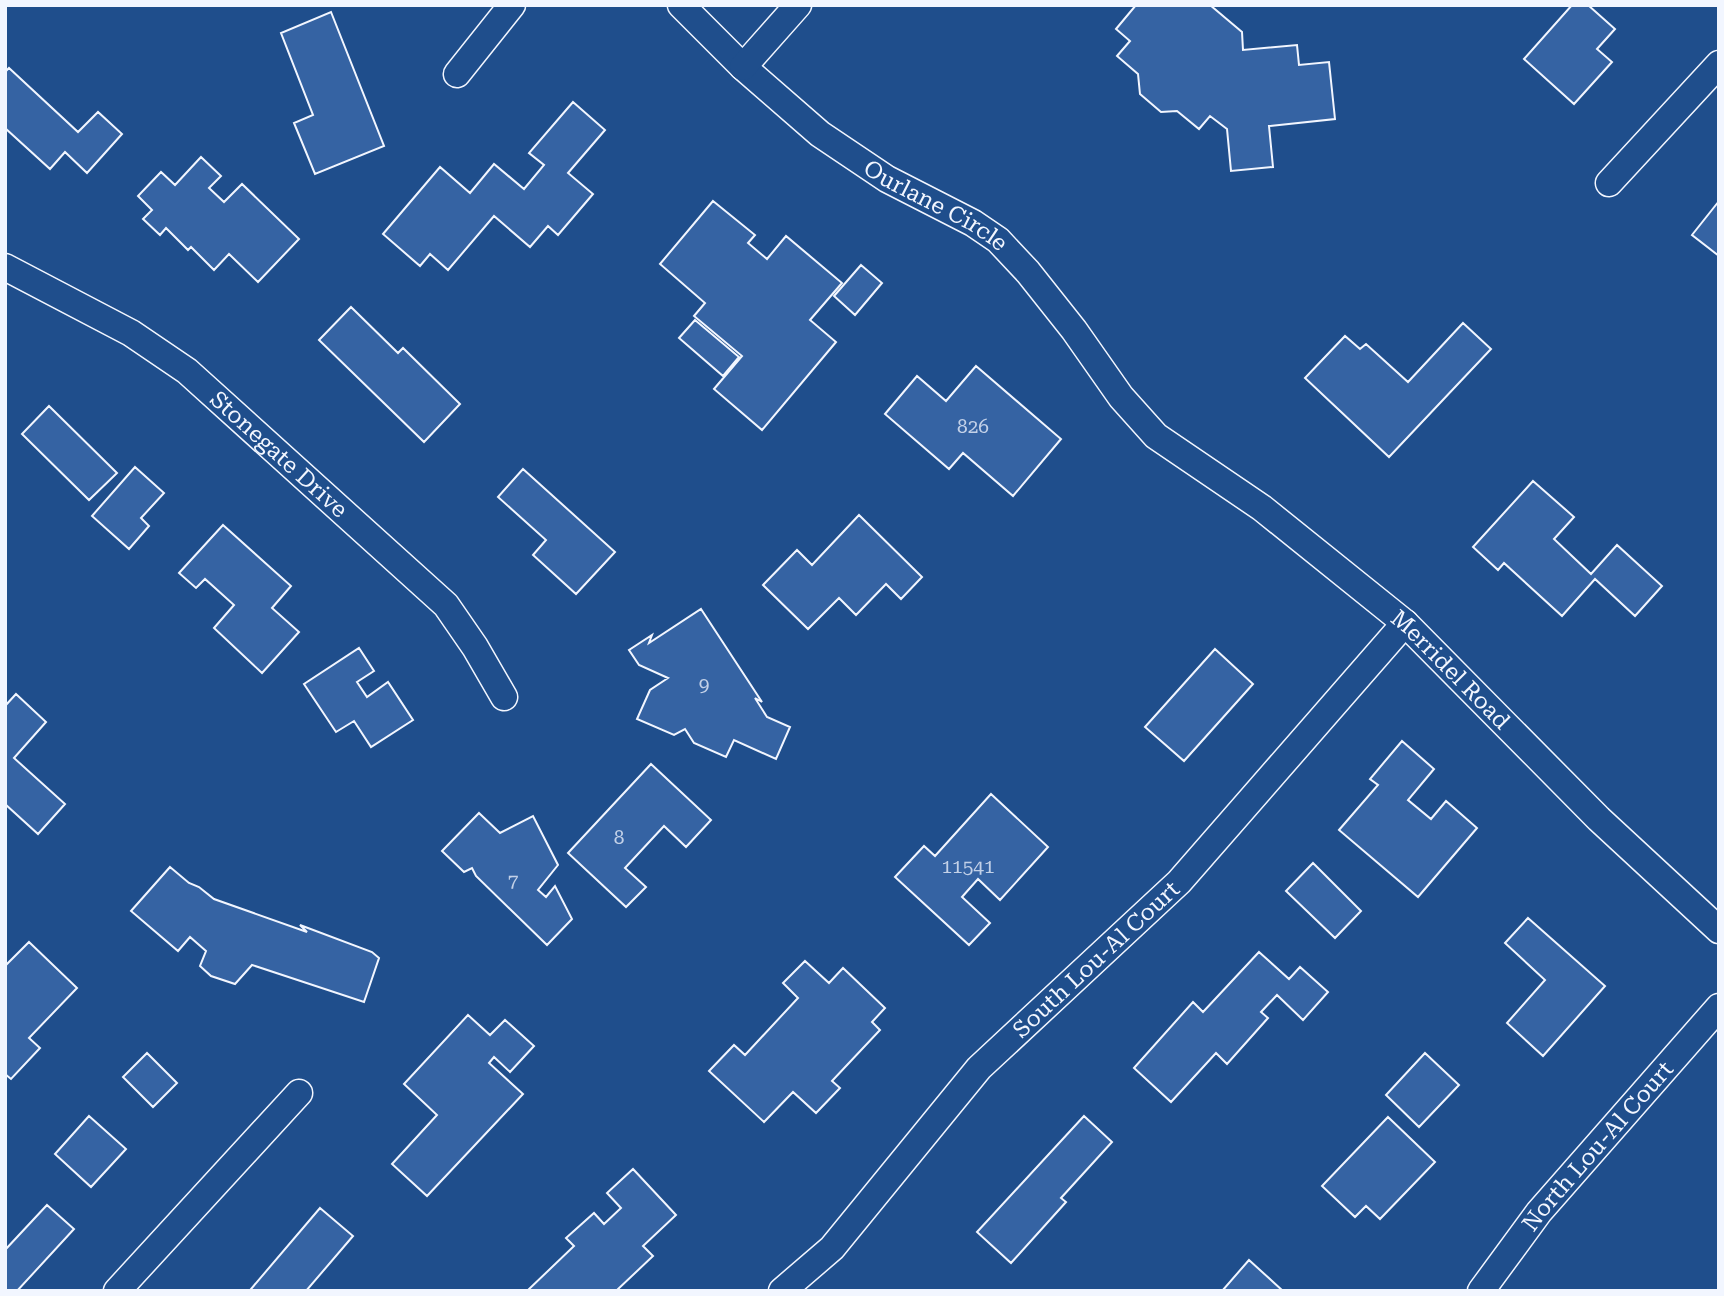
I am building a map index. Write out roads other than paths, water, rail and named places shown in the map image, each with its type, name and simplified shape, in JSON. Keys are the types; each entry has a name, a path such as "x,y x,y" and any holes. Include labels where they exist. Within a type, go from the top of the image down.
{"street":[{"path":"457,74 512,5"},
{"name":"Ourlane Circle","path":"681,5 743,67 820,134 887,179 973,223 998,240 1028,272 1074,330 1121,397 1156,436"},
{"path":"743,67 799,5"},
{"path":"1609,183 1719,64"},
{"name":"Stonegate Drive","path":"5,267 131,333 187,371 446,605 475,647 504,697"},
{"name":"Merridel Road","path":"1156,436 1262,508 1342,570 1405,624 1599,819 1719,930"},
{"name":"South Lou-Al Court","path":"782,1291 832,1248 979,1068 1179,882 1405,624"},
{"name":"North Lou-Al Court","path":"1481,1291 1539,1212 1719,1007"},
{"path":"117,1291 299,1093"}]}
